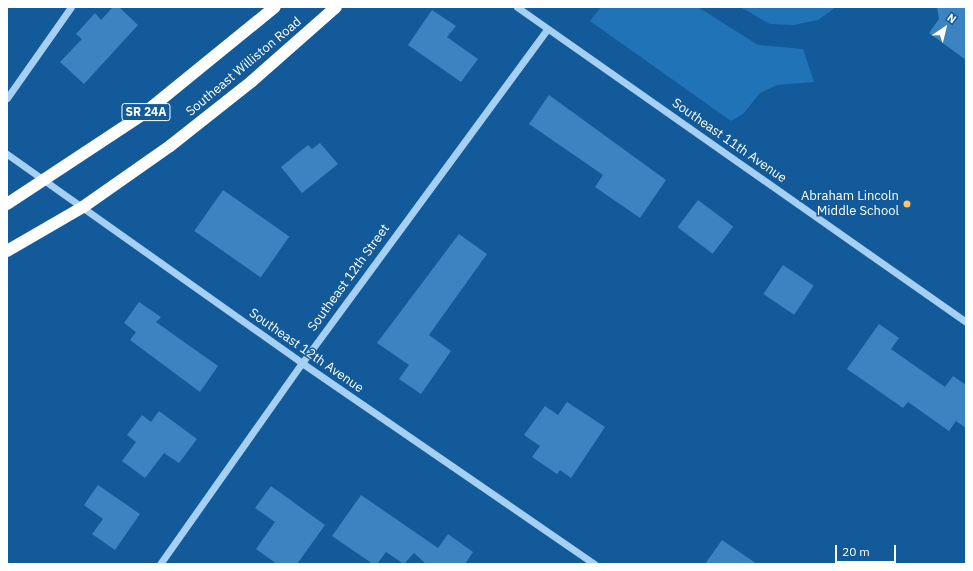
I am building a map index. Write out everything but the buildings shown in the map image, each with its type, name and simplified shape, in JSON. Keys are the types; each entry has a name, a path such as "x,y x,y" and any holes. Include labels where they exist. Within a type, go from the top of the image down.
{"highway":[{"name":"Southeast Williston Road","path":"7,204 46,181 142,115 275,7"},
{"name":"Southeast Williston Road","path":"7,251 84,207 251,82 336,7"}],"street":[{"path":"7,98 71,7"},
{"name":"Southeast 11th Avenue","path":"517,7 966,322"},
{"name":"Southeast 12th Street","path":"160,564 302,363 547,29"},
{"name":"Southeast 12th Avenue","path":"7,154 84,207 302,363 595,564"}],"shaded area":[{"path":"601,7 698,7 758,45 803,49 814,82 777,85 760,93 743,114 731,121 590,21"},
{"path":"740,7 836,7 818,20 793,25 770,24"}],"place":[{"name":"Abraham Lincoln Middle School","path":"907,204"}]}
